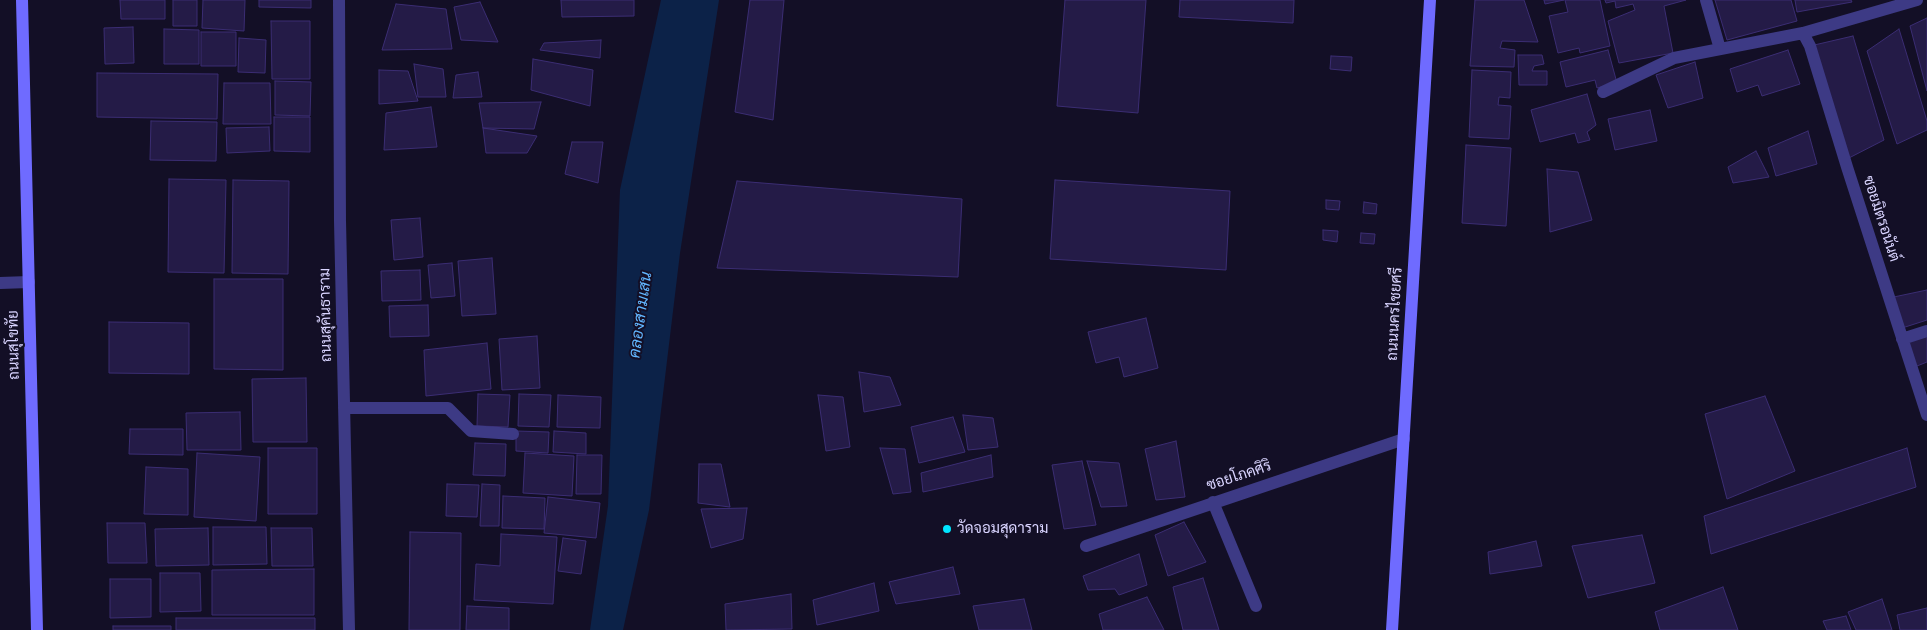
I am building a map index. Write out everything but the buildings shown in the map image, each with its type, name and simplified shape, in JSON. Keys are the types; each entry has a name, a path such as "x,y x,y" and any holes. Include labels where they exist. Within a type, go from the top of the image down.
{"street":[{"name":"ถนนสุโขทัย","path":"22,0 37,630"},
{"name":"ถนนสุคันธาราม","path":"339,0 340,221 350,630"},
{"name":"ถนนนครไชยศรี","path":"1392,630 1430,0"},
{"path":"1706,0 1720,49"},
{"path":"1603,92 1674,58 1803,33 1917,0"},
{"name":"ซอยมิตรอนันต์","path":"1803,33 1810,46 1927,415"},
{"path":"0,283 29,282"},
{"path":"1902,339 1927,331"},
{"path":"344,408 448,408 472,431 513,434"},
{"name":"ซอยโภคศิริ","path":"1086,546 1212,502 1404,439"},
{"path":"1212,502 1256,606"}],"water":[{"name":"คลองสามเสน","path":"661,0 719,0 680,253 649,510 623,630 590,630 608,506 620,190"}],"place":[{"name":"วัดจอมสุดาราม","path":"947,529"}]}
